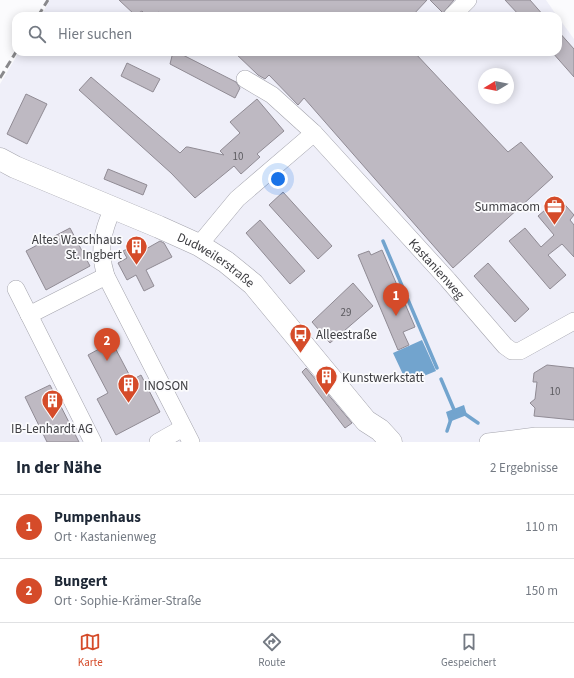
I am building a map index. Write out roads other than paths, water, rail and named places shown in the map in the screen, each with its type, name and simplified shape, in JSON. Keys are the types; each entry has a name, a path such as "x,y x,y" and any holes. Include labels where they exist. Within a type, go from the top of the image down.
{"main road":[{"name":"Dudweilerstraße","path":"5,163 199,245 226,262 253,284 366,420 380,430 390,442"},
{"name":"Dudweilerstraße","path":"366,420 372,442"},
{"path":"398,442 405,442"}],"street":[{"path":"456,12 468,0"},
{"name":"Kastanienweg","path":"245,79 272,95 314,133 448,280 504,346 512,351 520,351 574,321"},
{"path":"199,245 237,199 314,133"},
{"path":"114,208 101,240 102,263 106,276 187,435 158,442"},
{"path":"29,315 106,276"},
{"path":"16,289 93,442"},
{"path":"488,442 536,436 574,436"}],"water":[{"path":"422,340 436,371 407,383 393,353"},
{"path":"464,405 467,415 449,422 446,412"}],"waterway":[{"path":"383,241 437,368"},
{"path":"441,379 455,412"},
{"path":"465,414 478,423"},
{"path":"447,431 451,419"}],"railway":[{"path":"40,12 48,0"},
{"path":"0,78 14,56"}],"place":[{"name":"Summacom","path":"555,226"},
{"name":"Altes Waschhaus St. Ingbert","path":"137,266"},
{"name":"Pumpenhaus","path":"396,316"},
{"name":"Alleestraße","path":"301,354"},
{"name":"Bungert","path":"107,361"},
{"name":"Kunstwerkstatt","path":"327,396"},
{"name":"INOSON","path":"128,404"},
{"name":"IB-Lenhardt AG","path":"52,420"}]}
